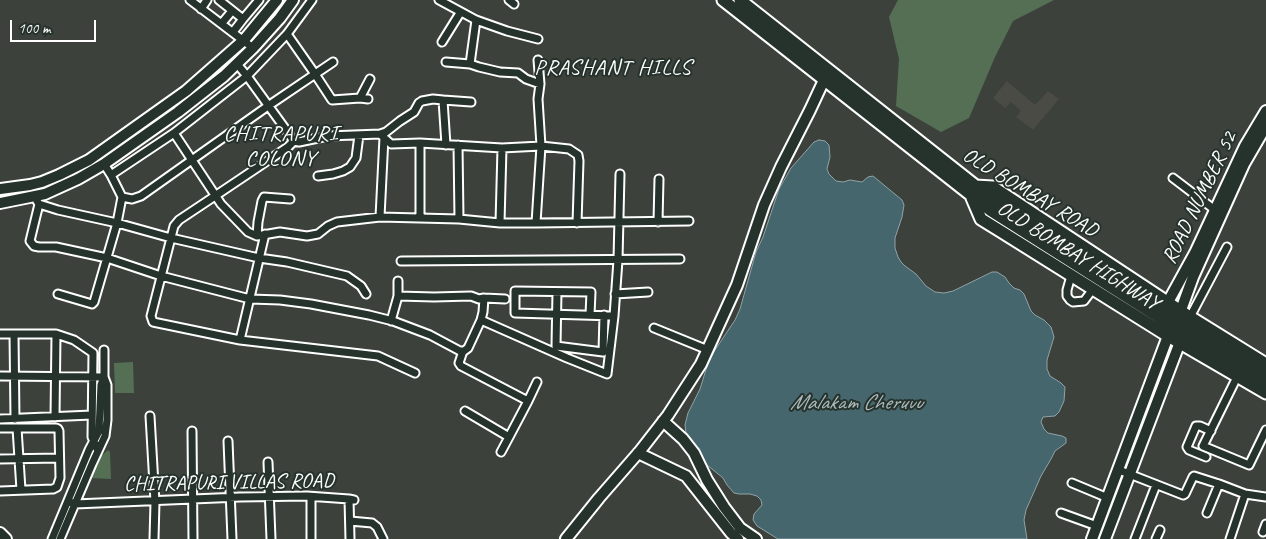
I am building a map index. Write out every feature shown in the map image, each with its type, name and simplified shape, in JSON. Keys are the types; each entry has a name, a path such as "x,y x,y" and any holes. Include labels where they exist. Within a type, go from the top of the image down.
{"main road":[{"name":"OLD BOMBAY HIGHWAY","path":"723,0 824,80 973,191 981,218 1168,336 1266,393"},
{"name":"OLD BOMBAY ROAD","path":"740,0 973,191 993,187 1186,314 1266,364"},
{"path":"973,191 1266,385"},
{"path":"993,206 1266,374"}],"street":[{"path":"190,0 253,48"},
{"path":"201,9 207,0"},
{"path":"220,0 243,19"},
{"path":"0,189 42,182 88,160 186,91 244,40 273,4 259,0 233,32"},
{"path":"293,0 280,18 237,64 178,112 104,164 78,179 45,194 36,201 30,241 39,248 56,247 107,258 161,276 250,299 311,304 391,321 430,335 463,351"},
{"path":"111,175 174,133 247,76 287,34 312,0"},
{"path":"439,0 476,20 538,40"},
{"path":"222,23 232,11"},
{"path":"442,42 460,12"},
{"path":"470,64 476,20"},
{"path":"287,34 332,100 368,99"},
{"path":"536,223 541,146 538,60"},
{"path":"122,197 132,199 141,196 333,62"},
{"path":"446,62 470,64 500,72 518,73 526,79 540,84"},
{"path":"237,64 294,141 299,142 328,136 382,135 414,112 422,101 433,99 471,102"},
{"path":"360,98 370,79"},
{"path":"566,539 638,454 663,421 701,364 737,285 764,205 824,80"},
{"path":"443,100 446,145"},
{"name":"ROAD NUMBER 52","path":"1168,302 1190,264 1245,146 1266,111"},
{"name":"ROAD NUMBER 52","path":"1186,314 1193,277 1244,164 1266,126"},
{"path":"174,133 221,204 248,232 261,235 280,232 306,236 318,234 337,222 380,216 459,218 500,223 689,221"},
{"path":"318,176 333,174 350,167 356,158 359,135"},
{"path":"382,135 391,144 420,143 502,148 541,146 569,149 578,155 579,160 577,223"},
{"path":"380,216 382,135"},
{"path":"294,141 288,147 175,223 151,316 154,322 240,340 378,356 415,373"},
{"path":"420,143 420,218"},
{"path":"458,145 459,218"},
{"path":"500,223 502,148"},
{"path":"58,294 92,304 94,302 117,223 122,197 104,164"},
{"path":"481,320 607,374 618,260 620,174"},
{"path":"1173,178 1215,210"},
{"path":"658,222 659,179"},
{"path":"240,340 259,258 261,235 258,222 262,201 264,197 290,199"},
{"path":"0,203 36,201 171,238 346,276 361,286 366,294"},
{"path":"1186,314 1227,247"},
{"path":"401,261 680,260"},
{"path":"1071,276 1067,290 1067,296 1070,300 1074,302 1084,301 1093,289"},
{"path":"391,321 398,296 398,281"},
{"path":"590,315 590,292 515,291 515,313 614,316"},
{"path":"557,292 556,346 603,352 604,316"},
{"path":"615,294 648,292"},
{"path":"398,296 470,296 479,299 505,299"},
{"path":"484,298 481,320 468,348 463,351 459,363 461,366 528,401"},
{"path":"654,328 708,350"},
{"path":"0,334 56,334 74,340 93,353 92,437 98,451"},
{"path":"14,334 15,419"},
{"path":"55,417 56,334"},
{"path":"1092,539 1168,336"},
{"path":"1105,539 1180,342"},
{"path":"60,539 71,502 99,431 101,385 104,377 104,350"},
{"path":"0,376 104,377"},
{"path":"52,539 105,436 107,385 104,377"},
{"path":"1237,377 1203,446 1249,465 1266,430"},
{"path":"501,452 537,382"},
{"path":"464,411 509,437"},
{"path":"0,419 92,415"},
{"path":"150,416 155,502 154,539"},
{"path":"663,421 683,439 694,453 736,533"},
{"path":"1206,457 1187,447 1196,426 1211,431"},
{"path":"0,428 58,429 60,478 57,487 53,489 0,491"},
{"path":"17,428 21,490"},
{"path":"192,431 193,539"},
{"path":"228,441 232,539"},
{"path":"638,454 686,476 736,533 756,539"},
{"path":"0,459 59,458"},
{"path":"268,462 271,539"},
{"path":"690,480 702,470"},
{"path":"1119,470 1183,495 1186,494 1194,476 1246,494 1266,497"},
{"path":"1072,483 1108,498"},
{"path":"1207,513 1219,484"},
{"path":"1135,539 1156,486"},
{"path":"1230,539 1246,494"},
{"path":"310,497 311,539"},
{"name":"CHITRAPURI VILLAS ROAD","path":"71,502 155,502 231,498 310,497 352,500 350,521"},
{"path":"1061,513 1097,526"},
{"path":"350,539 350,521 372,523 377,527 383,539"},
{"path":"1263,532 1266,524"},
{"path":"1156,539 1160,530"},
{"path":"0,533 6,539"}],"shaded area":[{"path":"1007,81 1035,105 1048,91 1059,99 1033,130 1016,117 1021,111 1011,102 1005,108 993,98"}],"green space":[{"path":"898,0 1054,0 1013,21 995,57 969,118 941,132 896,106 899,59 889,17"},
{"path":"133,362 134,393 115,393 114,363"},
{"path":"108,450 110,452 111,479 91,478 101,456"}],"water":[{"name":"Malakam Cheruvu","path":"819,140 825,141 829,145 830,157 827,169 836,181 850,180 862,182 868,177 873,176 902,200 904,205 895,238 895,248 901,262 916,274 926,286 935,292 944,293 953,291 992,272 997,272 1005,277 1014,288 1024,294 1031,311 1051,327 1054,337 1047,360 1047,369 1050,376 1065,387 1064,401 1055,416 1043,417 1041,422 1048,433 1066,438 1066,443 1055,451 1041,476 1026,510 1024,520 1027,539 778,539 757,526 753,520 754,514 762,505 761,500 757,496 750,494 734,493 723,478 701,460 689,446 685,425 688,413 700,389 708,363 740,309 756,252 779,189 791,168 814,142"}],"district":[{"name":"PRASHANT HILLS","path":"613,68"},
{"name":"CHITRAPURI COLONY","path":"281,146"}]}
